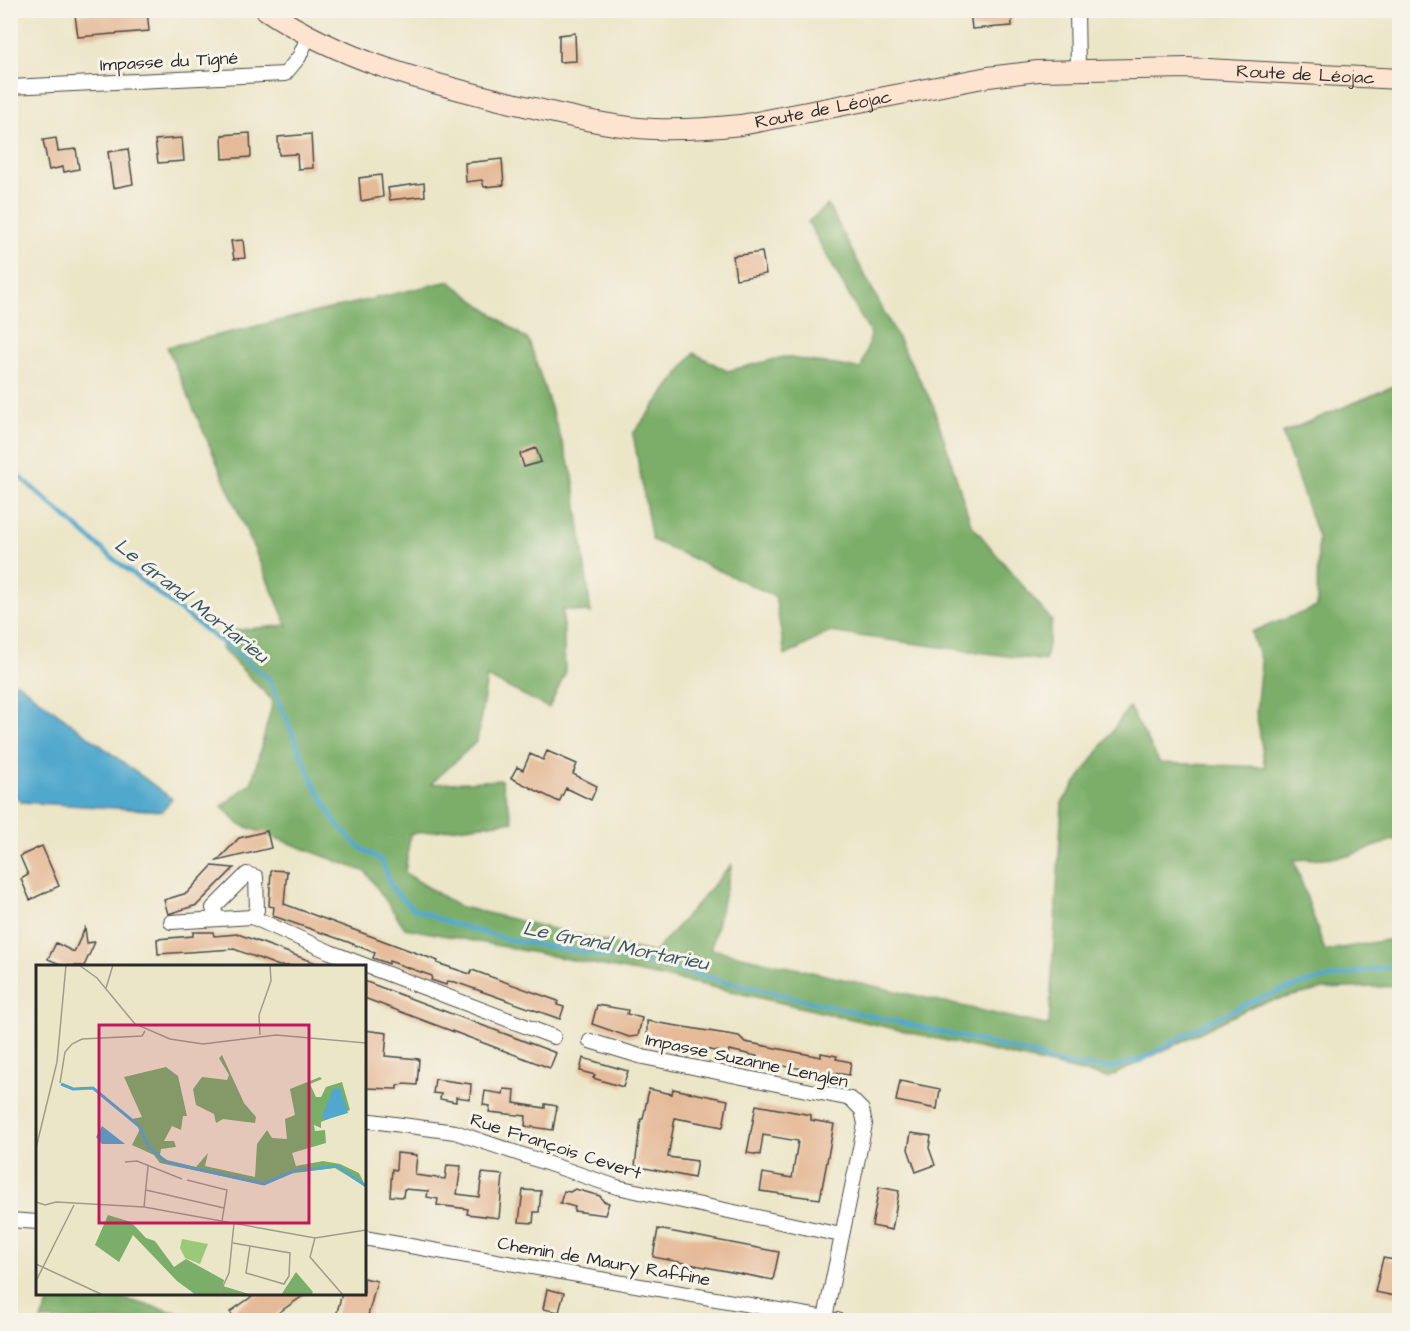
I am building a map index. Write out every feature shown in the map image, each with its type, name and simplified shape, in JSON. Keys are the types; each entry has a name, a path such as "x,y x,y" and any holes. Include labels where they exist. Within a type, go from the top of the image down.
{"main road":[{"name":"Route de Léojac","path":"266,10 308,37 368,64 565,115 652,129 700,129 741,125 988,77 1078,69 1188,68 1400,79"}],"street":[{"path":"1077,10 1078,69"},
{"name":"Impasse du Tigné","path":"10,87 285,74 299,57 308,37"},
{"path":"218,919 213,908 247,874 256,877 257,910 252,917"},
{"path":"171,922 252,917 364,965"},
{"path":"329,965 330,952"},
{"path":"366,966 554,1037"},
{"name":"Impasse Suzanne Lenglen","path":"590,1041 643,1057 851,1099 862,1110 865,1124 841,1235 831,1319"},
{"name":"Rue François Cevert","path":"366,1120 455,1132 617,1187 841,1235"},
{"path":"10,1220 36,1222"},
{"name":"Chemin de Maury Raffine","path":"366,1238 831,1319"}],"green space":[{"path":"828,205 933,405 971,524 1052,621 1045,661 829,632 785,656 775,596 652,540 633,434 694,353 727,371 784,357 861,369 871,335 808,222"},
{"path":"449,281 529,341 573,476 591,613 563,609 565,674 549,708 487,677 477,741 431,784 501,780 513,821 410,834 405,873 458,906 654,953 732,864 711,949 1049,1026 1062,803 1129,707 1160,763 1265,767 1256,712 1261,662 1251,632 1317,607 1318,537 1282,433 1399,384 1399,838 1348,856 1294,860 1325,951 1399,938 1399,986 1324,989 1257,1004 1108,1078 699,984 405,928 366,872 239,824 222,806 252,782 273,701 222,649 221,632 287,625 167,347"},
{"path":"52,1295 110,1295 204,1320 41,1320"}],"water":[{"path":"16,682 172,799 162,811 21,802 10,791 11,693"}],"building":[{"path":"117,10 147,10 149,31 78,37 75,15"},
{"path":"970,10 1011,10 1012,26 972,29"},
{"path":"575,33 576,61 559,62 559,35"},
{"path":"250,133 251,157 223,159 222,135"},
{"path":"311,134 313,168 298,169 297,154 279,155 278,137"},
{"path":"56,138 58,151 76,149 79,169 64,172 63,167 49,170 43,140"},
{"path":"182,138 184,161 158,163 155,140"},
{"path":"128,149 133,184 113,188 108,152"},
{"path":"502,159 504,185 484,187 482,180 466,182 465,163"},
{"path":"381,175 383,197 361,201 359,178"},
{"path":"424,183 425,196 390,200 388,188"},
{"path":"243,240 245,258 234,259 231,241"},
{"path":"762,252 766,274 736,279 733,256"},
{"path":"536,448 541,462 524,467 520,454"},
{"path":"547,751 577,764 573,774 597,786 591,800 566,788 559,802 511,778 517,767 523,770 530,754 543,760"},
{"path":"267,831 271,848 217,861 239,838"},
{"path":"42,846 59,886 30,900 21,879 28,875 20,856"},
{"path":"212,866 234,868 197,905 168,914 164,900 187,893"},
{"path":"271,870 287,871 284,904 438,961 437,963 470,974 472,970 558,1001 557,1005 564,1007 560,1019 455,982 447,981 446,985 431,980 432,976 373,958 375,953 273,916 274,907 269,906"},
{"path":"85,928 87,943 95,942 84,965 62,965 48,959 56,943 74,952"},
{"path":"193,932 213,932 214,936 238,934 321,965 276,965 234,949 158,954 157,939 193,936"},
{"path":"366,982 556,1053 550,1068 366,999"},
{"path":"597,1005 628,1010 627,1014 642,1018 638,1036 629,1037 592,1024"},
{"path":"647,1021 739,1036 745,1042 821,1057 821,1053 837,1056 836,1059 851,1062 849,1075 768,1064 757,1060 757,1056 729,1050 728,1054 688,1045 691,1050 661,1044 658,1040 647,1038"},
{"path":"366,1030 387,1033 385,1056 419,1059 417,1085 404,1084 397,1086 397,1089 366,1088"},
{"path":"583,1058 628,1071 623,1087 593,1078 595,1075 580,1071"},
{"path":"435,1079 471,1084 470,1099 456,1097 456,1102 440,1099 441,1094 433,1093"},
{"path":"900,1081 940,1089 937,1109 896,1101"},
{"path":"504,1089 515,1090 514,1103 545,1108 545,1104 557,1106 553,1130 525,1126 526,1116 489,1112 490,1106 483,1105 485,1091 503,1094"},
{"path":"649,1089 672,1094 673,1089 728,1100 723,1127 675,1118 668,1157 697,1161 694,1178 635,1166 641,1119 643,1119"},
{"path":"756,1105 811,1115 811,1120 834,1124 820,1199 760,1191 763,1173 792,1178 798,1141 763,1135 760,1155 747,1153"},
{"path":"911,1133 931,1136 929,1148 935,1165 916,1172 908,1149"},
{"path":"397,1153 417,1155 415,1175 445,1179 447,1165 461,1166 457,1194 479,1197 482,1173 503,1175 499,1218 467,1214 468,1209 437,1205 438,1199 427,1197 428,1191 404,1189 403,1197 390,1196 392,1169 396,1170"},
{"path":"879,1187 899,1191 892,1230 872,1226"},
{"path":"575,1189 600,1196 603,1201 609,1203 605,1215 574,1211 575,1207 560,1203 564,1191 570,1192"},
{"path":"523,1190 541,1191 539,1212 534,1212 533,1223 519,1222"},
{"path":"658,1229 779,1252 773,1280 653,1257"},
{"path":"1383,1258 1400,1261 1400,1297 1375,1292"},
{"path":"366,1278 377,1281 367,1320 335,1320 341,1295 366,1295"},
{"path":"547,1289 564,1293 559,1312 543,1309"},
{"path":"254,1295 304,1295 268,1320 236,1320 230,1312"}],"waterway":[{"name":"Le Grand Mortarieu","path":"10,468 111,557 269,679 314,784 336,823 359,847 382,861 392,889 412,908 449,923 510,940 642,962 1021,1051 1065,1065 1111,1068 1145,1058 1208,1022 1257,999 1309,982 1400,964"}]}
